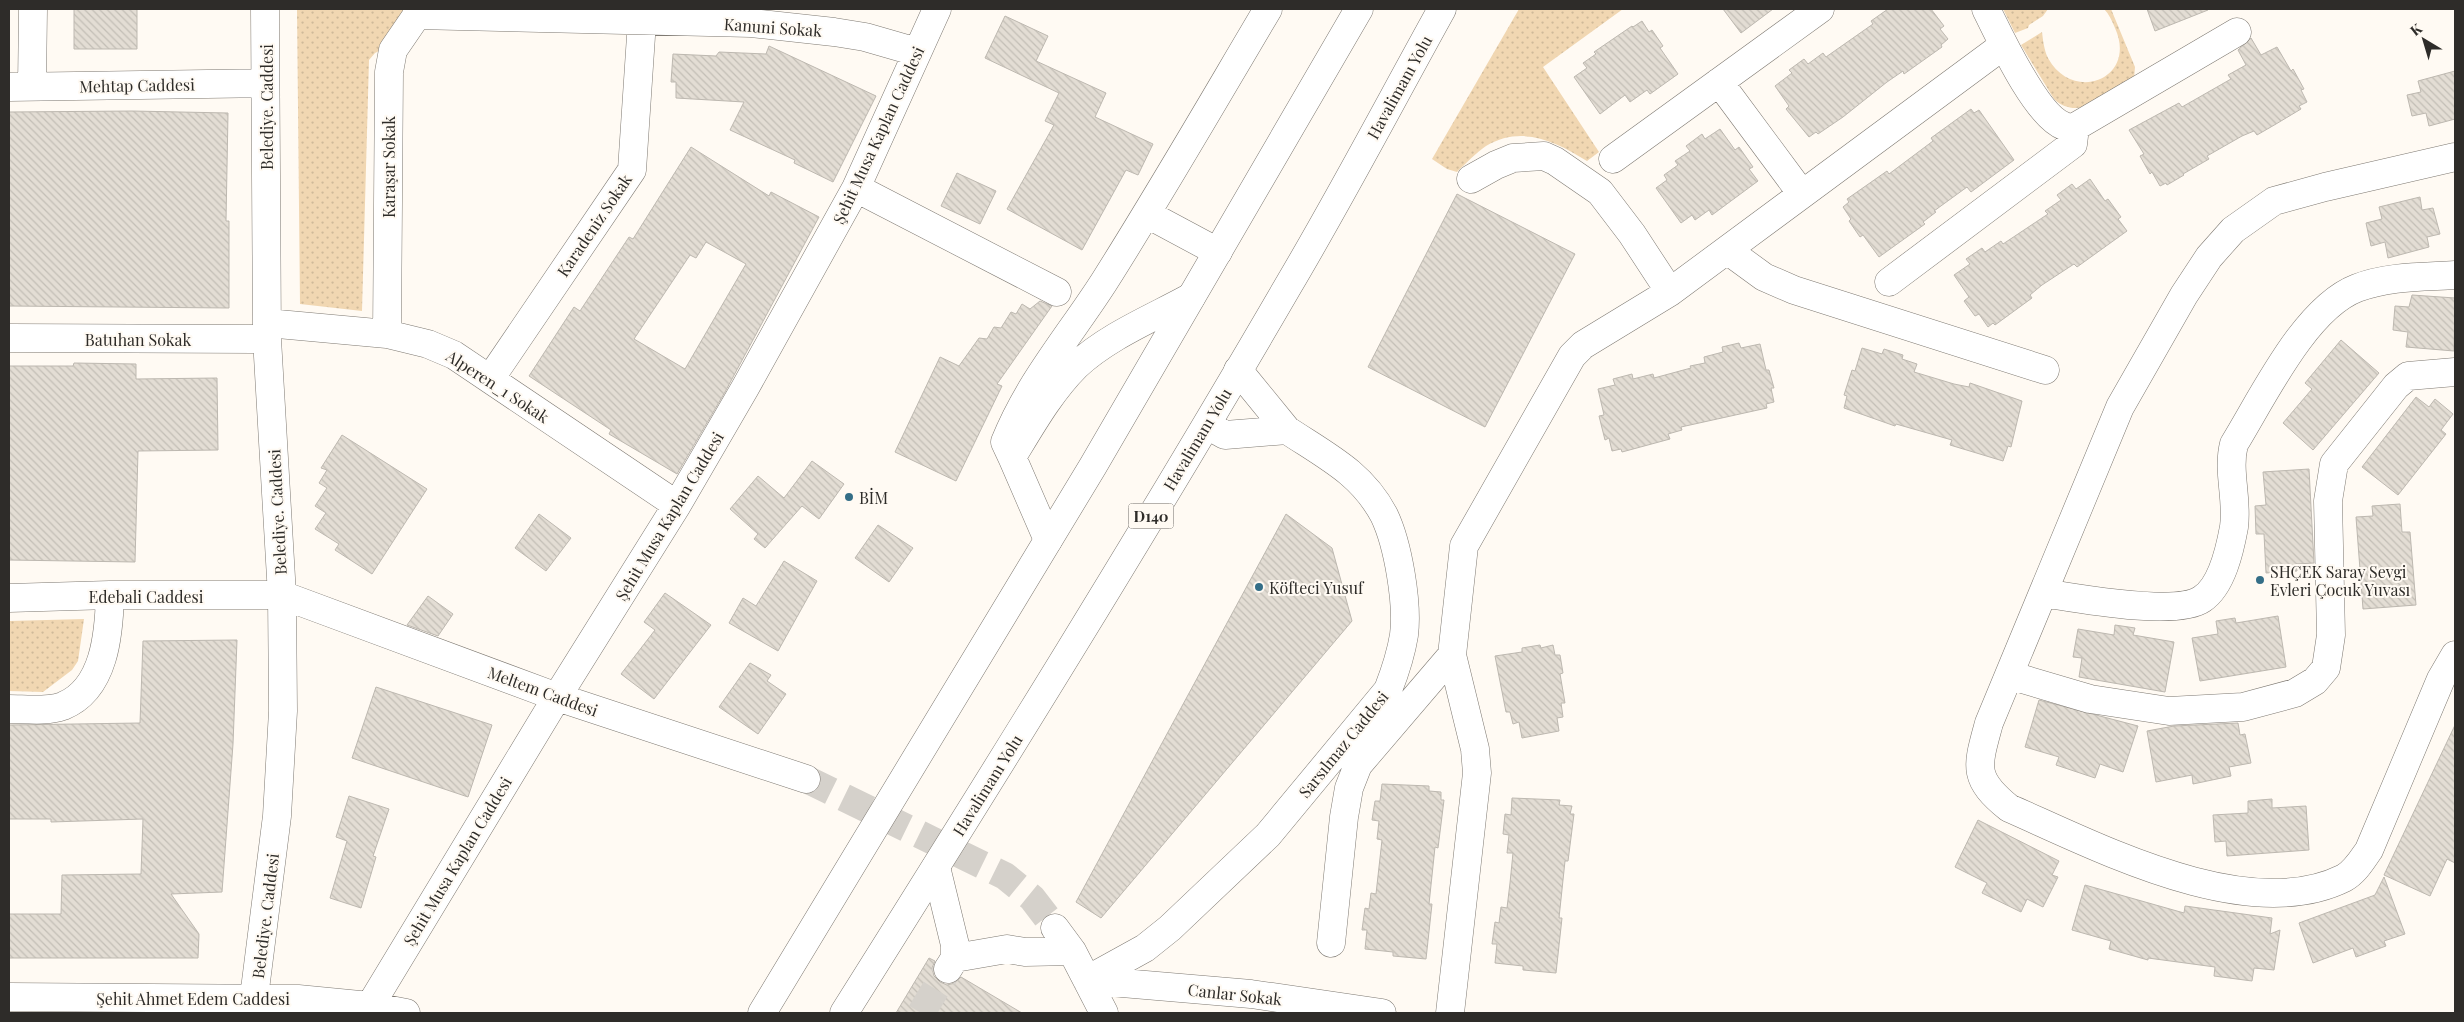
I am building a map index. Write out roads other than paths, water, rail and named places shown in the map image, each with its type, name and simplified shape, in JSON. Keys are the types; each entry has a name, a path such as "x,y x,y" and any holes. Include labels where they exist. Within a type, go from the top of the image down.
{"main road":[{"path":"20,86 33,9"},
{"name":"Belediye. Caddesi","path":"254,1006 277,816 283,711 282,595 267,331 265,9"},
{"name":"Şehit Musa Kaplan Caddesi","path":"370,1006 676,505 745,388 856,188 937,9"},
{"path":"1048,540 1005,442 1022,404 1046,364 1089,306 1147,214 1268,9"},
{"path":"762,1013 1048,540 1359,9"},
{"name":"Havalimanı Yolu","path":"844,1013 1012,746 1206,425 1289,285 1442,9"},
{"path":"1612,159 1820,9"},
{"path":"1986,9 2038,104 2052,119 2065,127 2076,127 2237,32"},
{"name":"Kanuni Sokak","path":"417,12 642,21 751,16 842,33 917,52"},
{"name":"Karaşar Sokak","path":"387,334 389,72 394,50 417,12"},
{"name":"Karadeniz Sokak","path":"490,379 632,170 642,21"},
{"path":"1450,1013 1477,773 1476,750 1452,655 1464,546 1572,356 1583,345 1670,292 2004,45"},
{"path":"1719,82 1802,194"},
{"name":"Mehtap Caddesi","path":"20,86 265,84"},
{"path":"1890,282 2073,144 2076,127"},
{"path":"1471,179 1513,158 1544,156 1555,161 1600,192 1632,234 1670,292"},
{"path":"2455,157 2325,187 2274,201 2233,230 2209,257 2184,295 2120,407 1989,723 1980,755 1980,772 1985,785 2009,808 2178,879 2229,889 2290,892 2318,886 2345,877 2358,866 2369,850 2440,678 2455,655"},
{"path":"856,188 1057,292"},
{"path":"1147,214 1218,252"},
{"path":"1727,250 1764,278 1794,290 2045,370"},
{"path":"2043,593 2157,607 2182,605 2201,600 2213,588 2223,566 2234,527 2235,495 2230,458 2234,444 2312,321 2333,302 2356,288 2378,282 2455,275"},
{"path":"1012,457 1060,384 1082,361 1113,340 1191,297"},
{"name":"Alperen_1 Sokak","path":"267,331 387,334 428,344 454,355 676,505"},
{"name":"Batuhan Sokak","path":"9,338 267,331"},
{"name":"Sarsılmaz Caddesi","path":"1087,980 1145,948 1170,928 1268,834 1388,690 1399,663 1404,633 1403,592 1400,565 1384,515 1369,493 1350,473 1287,430 1238,370"},
{"path":"2009,675 2090,699 2169,711 2243,707 2295,693 2315,681 2326,668 2331,635 2328,501 2334,464 2396,386 2408,376 2455,372"},
{"path":"1206,425 1225,435 1287,430"},
{"path":"9,709 62,706 77,697 90,682 103,657 109,632 110,595"},
{"name":"Edebali Caddesi","path":"9,598 110,595 282,595"},
{"name":"Meltem Caddesi","path":"282,595 557,697 806,780"},
{"path":"1331,943 1344,817 1349,788 1358,765 1452,655"},
{"path":"936,867 955,945 951,963 1007,949 1025,952 1072,952"},
{"path":"1056,928 1072,952 1104,1013"},
{"name":"Canlar Sokak","path":"1087,980 1269,996 1382,1013"},
{"name":"Şehit Ahmet Edem Caddesi","path":"9,998 254,1006 298,999 370,1006 406,1013"}],"tunnel":[{"path":"806,779 1005,876 1032,898 1055,928"},
{"path":"921,1013 948,969"}],"place":[{"name":"BİM","path":"849,497"},
{"name":"SHÇEK Saray Sevgi Evleri Çocuk Yuvası","path":"2260,580"},
{"name":"Köfteci Yusuf","path":"1259,587"}]}
